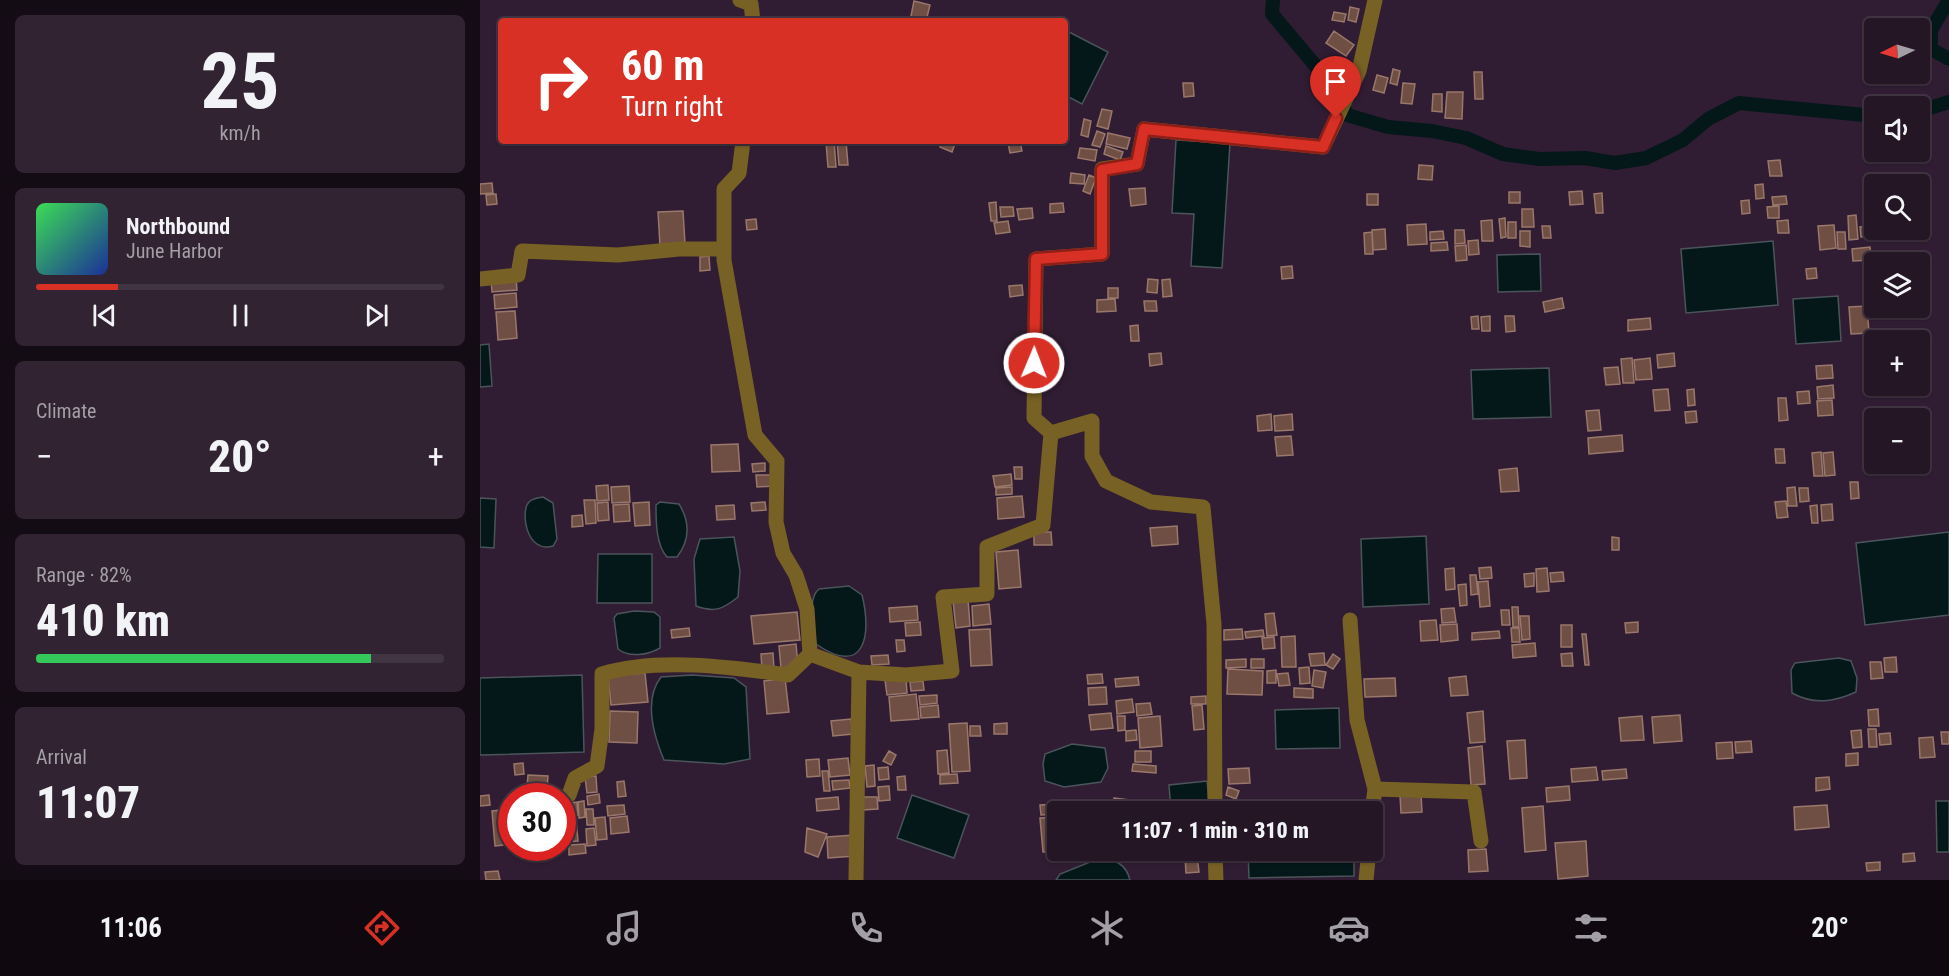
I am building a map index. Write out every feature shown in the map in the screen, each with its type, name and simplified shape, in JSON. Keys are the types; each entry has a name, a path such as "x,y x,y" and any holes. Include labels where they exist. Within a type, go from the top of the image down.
{"street":[{"path":"741,0 752,4 753,18"},
{"path":"1051,433 1034,418 1036,259 1102,254 1102,170 1137,164 1144,129 1323,147 1359,71 1375,0"},
{"path":"743,144 740,173 724,189 724,249 731,307 755,435 777,461 776,522 783,553 796,575 807,609 810,654"},
{"path":"480,279 518,274 522,251 618,255 679,249 724,249"},
{"path":"1051,433 1092,421 1092,456 1106,481 1151,502 1203,507 1214,624 1215,801"},
{"path":"810,654 859,672 906,675 952,671 943,597 987,594 987,547 1043,525 1051,433"},
{"path":"1350,620 1357,720 1375,789 1373,801"},
{"path":"573,783 575,778 597,766 602,729 602,674 626,667 690,666 788,675 810,654"},
{"path":"856,880 859,672"},
{"path":"1375,789 1474,792 1481,841"},
{"path":"1215,861 1216,880"},
{"path":"1366,880 1368,861"}],"shaded area":[{"path":"1068,32 1108,52 1082,104 1068,97"},
{"path":"1176,140 1230,143 1222,268 1191,266 1194,214 1172,213"},
{"path":"1773,241 1778,305 1686,313 1681,249"},
{"path":"1540,254 1541,291 1498,292 1497,255"},
{"path":"1838,296 1841,341 1796,344 1793,299"},
{"path":"489,344 492,386 480,387 480,345"},
{"path":"1549,368 1551,417 1473,419 1471,370"},
{"path":"543,497 553,503 557,539 553,546 544,547 531,538 525,514 529,502"},
{"path":"480,498 496,499 494,548 480,547"},
{"path":"660,502 679,504 685,517 686,538 677,557 667,557 661,546 657,533 656,512 656,505"},
{"path":"1949,532 1949,615 1865,625 1856,543"},
{"path":"1426,536 1429,604 1363,607 1361,539"},
{"path":"734,537 740,571 738,597 718,609 696,606 694,559 700,539"},
{"path":"598,554 652,554 652,603 597,603"},
{"path":"849,586 862,595 866,624 861,647 855,654 845,656 832,653 816,644 812,607 815,594 819,589"},
{"path":"634,611 654,612 660,617 660,648 639,654 628,654 618,649 614,618 617,614"},
{"path":"1839,658 1851,661 1857,678 1856,692 1824,701 1800,697 1792,693 1791,670 1795,663"},
{"path":"582,675 584,752 480,755 480,678"},
{"path":"692,675 734,678 746,687 750,759 724,764 664,760 654,729 652,696 661,677"},
{"path":"1339,708 1340,748 1276,749 1275,710"},
{"path":"1072,744 1105,748 1108,768 1101,782 1064,787 1045,781 1043,764 1045,754"},
{"path":"1207,781 1209,801 1170,801 1169,785"},
{"path":"912,795 969,815 954,858 897,838"},
{"path":"1353,800 1353,801 1300,801"},
{"path":"1936,801 1949,801 1949,852 1937,852"},
{"path":"1092,861 1113,861 1126,870 1130,880 1056,880 1060,874"},
{"path":"1248,861 1354,861 1354,876 1249,878"}],"building":[{"path":"914,1 930,5 927,18 911,18"},
{"path":"1350,7 1359,9 1356,22 1348,20"},
{"path":"1334,12 1346,14 1344,22 1332,20"},
{"path":"1334,31 1354,45 1346,56 1326,43"},
{"path":"1393,69 1400,71 1397,85 1390,83"},
{"path":"1474,72 1482,72 1483,99 1475,99"},
{"path":"1377,75 1388,78 1384,93 1373,90"},
{"path":"1183,83 1193,83 1194,96 1184,97"},
{"path":"1403,83 1415,84 1412,104 1401,103"},
{"path":"1447,92 1463,92 1462,119 1445,118"},
{"path":"1433,94 1442,94 1442,112 1432,111"},
{"path":"1102,109 1112,111 1108,129 1097,126"},
{"path":"1084,119 1091,121 1088,137 1081,135"},
{"path":"1097,131 1105,134 1100,147 1092,145"},
{"path":"1108,133 1130,138 1127,149 1106,144"},
{"path":"826,144 834,144 836,167 828,167"},
{"path":"837,144 846,144 848,165 839,165"},
{"path":"941,144 955,144 952,152 940,147"},
{"path":"1008,144 1021,144 1022,151 1010,153"},
{"path":"1106,146 1123,152 1120,160 1104,154"},
{"path":"1080,148 1097,150 1095,161 1078,158"},
{"path":"1780,160 1782,176 1770,176 1768,161"},
{"path":"1419,165 1433,166 1432,180 1418,179"},
{"path":"1071,173 1085,175 1084,184 1070,183"},
{"path":"1089,175 1096,178 1090,194 1083,191"},
{"path":"492,183 493,193 480,194 480,184"},
{"path":"1763,184 1764,198 1756,199 1755,185"},
{"path":"1145,188 1146,204 1131,206 1129,189"},
{"path":"1582,191 1583,204 1570,205 1569,192"},
{"path":"1509,192 1520,192 1520,203 1509,203"},
{"path":"1602,193 1603,213 1596,213 1594,194"},
{"path":"496,194 497,204 487,205 486,195"},
{"path":"1367,194 1378,194 1378,205 1367,205"},
{"path":"1786,196 1787,204 1773,205 1772,197"},
{"path":"1749,200 1750,213 1742,214 1741,201"},
{"path":"996,202 997,221 991,221 989,203"},
{"path":"1063,203 1064,212 1050,213 1050,204"},
{"path":"1779,206 1779,218 1768,218 1767,207"},
{"path":"1000,207 1013,207 1014,216 1001,217"},
{"path":"1032,208 1033,218 1019,220 1017,209"},
{"path":"1522,209 1533,209 1534,227 1522,227"},
{"path":"683,211 685,244 660,245 658,212"},
{"path":"1856,215 1858,239 1849,240 1848,216"},
{"path":"1505,218 1506,237 1501,238 1499,219"},
{"path":"756,219 757,229 747,230 746,220"},
{"path":"1492,220 1493,241 1482,241 1481,221"},
{"path":"1788,220 1789,233 1778,233 1777,221"},
{"path":"1008,221 1010,232 996,234 994,223"},
{"path":"1508,222 1516,222 1516,238 1508,238"},
{"path":"1426,224 1427,244 1408,245 1407,225"},
{"path":"1834,225 1836,248 1820,250 1818,226"},
{"path":"1542,226 1550,226 1551,238 1543,238"},
{"path":"1860,227 1864,227 1864,237 1861,237"},
{"path":"1385,229 1386,249 1373,250 1372,230"},
{"path":"1455,230 1464,230 1465,243 1455,244"},
{"path":"1443,231 1444,239 1430,240 1430,232"},
{"path":"1520,231 1530,231 1530,247 1520,246"},
{"path":"1372,232 1373,254 1365,254 1364,233"},
{"path":"1837,232 1845,232 1846,249 1838,249"},
{"path":"1478,240 1479,254 1469,255 1468,241"},
{"path":"1447,242 1448,250 1431,251 1431,243"},
{"path":"1466,245 1467,260 1456,261 1455,246"},
{"path":"1870,247 1870,252 1864,252 1864,260 1853,261 1852,249"},
{"path":"709,256 710,270 700,271 700,257"},
{"path":"1292,266 1293,278 1282,279 1281,267"},
{"path":"1816,268 1817,278 1807,279 1806,269"},
{"path":"516,278 517,290 492,292 491,280"},
{"path":"1148,279 1158,280 1157,293 1147,292"},
{"path":"1170,279 1172,296 1163,297 1162,280"},
{"path":"1022,285 1023,295 1010,297 1009,286"},
{"path":"1108,288 1118,288 1118,298 1108,298"},
{"path":"516,293 517,307 495,309 494,295"},
{"path":"1562,298 1564,308 1545,312 1543,302"},
{"path":"1115,299 1116,311 1097,312 1097,300"},
{"path":"1144,301 1156,301 1157,311 1145,311"},
{"path":"1864,306 1864,318 1868,318 1869,330 1864,330 1864,333 1851,334 1849,307"},
{"path":"515,311 517,338 498,340 496,312"},
{"path":"1478,316 1479,329 1472,329 1471,317"},
{"path":"1490,316 1490,331 1482,331 1481,317"},
{"path":"1505,316 1514,316 1515,331 1506,332"},
{"path":"1650,318 1651,329 1628,331 1628,320"},
{"path":"1138,325 1139,341 1131,341 1130,326"},
{"path":"1161,353 1162,364 1150,366 1149,354"},
{"path":"1674,353 1675,366 1658,368 1657,355"},
{"path":"1632,358 1634,383 1623,383 1621,359"},
{"path":"1650,358 1652,379 1636,380 1634,360"},
{"path":"1832,365 1833,378 1817,379 1816,366"},
{"path":"1618,367 1620,384 1606,385 1604,368"},
{"path":"1833,385 1834,398 1818,399 1817,387"},
{"path":"1668,389 1670,410 1655,411 1653,390"},
{"path":"1694,389 1695,405 1688,406 1687,390"},
{"path":"1809,391 1810,403 1798,404 1797,392"},
{"path":"1778,398 1786,398 1788,420 1779,421"},
{"path":"1832,400 1833,415 1818,416 1817,401"},
{"path":"1599,410 1601,430 1588,431 1586,411"},
{"path":"1696,411 1697,422 1686,423 1685,412"},
{"path":"1271,414 1272,430 1258,431 1257,416"},
{"path":"1292,414 1293,430 1275,431 1274,416"},
{"path":"1622,435 1623,451 1589,454 1588,438"},
{"path":"1291,436 1293,455 1277,456 1275,437"},
{"path":"738,444 740,471 712,472 711,445"},
{"path":"1775,449 1784,449 1785,463 1776,463"},
{"path":"1821,452 1823,476 1814,476 1812,453"},
{"path":"1833,452 1835,475 1825,476 1823,453"},
{"path":"765,463 765,471 753,472 752,464"},
{"path":"1014,467 1022,467 1022,479 1015,479"},
{"path":"1517,468 1519,491 1501,492 1499,470"},
{"path":"1011,474 1012,485 995,487 993,476"},
{"path":"756,475 773,475 773,486 757,487"},
{"path":"1850,482 1858,482 1859,498 1851,499"},
{"path":"608,485 609,500 597,501 596,486"},
{"path":"629,486 630,502 612,503 611,487"},
{"path":"1012,487 1012,494 996,495 996,488"},
{"path":"1795,487 1797,506 1788,506 1787,488"},
{"path":"1799,488 1808,488 1809,501 1800,502"},
{"path":"1022,496 1024,517 998,519 997,498"},
{"path":"584,500 595,500 596,523 586,524"},
{"path":"1786,501 1788,517 1777,518 1775,502"},
{"path":"608,502 609,520 598,521 597,503"},
{"path":"649,502 650,525 635,526 633,503"},
{"path":"765,502 766,510 752,511 751,503"},
{"path":"629,504 630,521 614,522 613,505"},
{"path":"1832,504 1833,520 1822,521 1821,505"},
{"path":"734,505 735,519 717,520 716,506"},
{"path":"1817,505 1818,523 1812,523 1810,506"},
{"path":"582,515 583,526 572,527 572,516"},
{"path":"1177,526 1178,544 1152,546 1150,528"},
{"path":"1034,532 1051,532 1052,545 1034,545"},
{"path":"1612,537 1619,538 1619,550 1612,550"},
{"path":"1018,550 1021,587 999,589 996,552"},
{"path":"1491,567 1492,578 1480,579 1479,568"},
{"path":"1454,568 1455,589 1446,590 1445,569"},
{"path":"1547,568 1549,591 1537,592 1536,569"},
{"path":"1563,572 1564,581 1551,582 1550,573"},
{"path":"1534,573 1534,586 1525,587 1524,574"},
{"path":"1470,575 1476,575 1478,594 1471,595"},
{"path":"1488,581 1490,606 1480,607 1478,582"},
{"path":"1466,584 1467,605 1460,606 1458,585"},
{"path":"968,599 970,626 956,628 953,601"},
{"path":"989,604 991,624 973,626 972,606"},
{"path":"917,606 918,620 890,622 889,608"},
{"path":"1512,607 1518,607 1519,627 1513,627"},
{"path":"1454,608 1456,622 1442,623 1441,609"},
{"path":"1501,610 1509,610 1510,625 1502,625"},
{"path":"797,612 800,640 754,644 751,616"},
{"path":"1274,613 1277,635 1267,636 1265,614"},
{"path":"1520,616 1529,616 1530,639 1522,640"},
{"path":"1436,620 1438,640 1421,641 1420,621"},
{"path":"920,622 921,635 906,636 905,623"},
{"path":"1638,622 1638,632 1626,633 1625,623"},
{"path":"1457,624 1458,640 1441,642 1440,625"},
{"path":"1561,625 1572,625 1572,647 1561,647"},
{"path":"689,628 690,636 672,638 671,630"},
{"path":"1511,628 1519,628 1520,642 1512,642"},
{"path":"990,629 992,665 971,666 969,630"},
{"path":"1242,629 1243,639 1224,640 1224,630"},
{"path":"1263,630 1264,636 1246,638 1245,632"},
{"path":"1499,631 1500,638 1472,640 1472,633"},
{"path":"1582,634 1586,634 1589,665 1585,665"},
{"path":"1295,636 1296,667 1282,667 1281,637"},
{"path":"1274,637 1275,648 1263,649 1262,638"},
{"path":"896,640 904,640 905,651 897,652"},
{"path":"1535,643 1536,656 1513,658 1512,645"},
{"path":"796,644 798,666 781,668 779,646"},
{"path":"773,653 774,669 762,670 761,654"},
{"path":"1324,653 1325,665 1311,666 1309,654"},
{"path":"1572,653 1573,666 1562,666 1561,654"},
{"path":"1333,654 1340,659 1333,669 1326,665"},
{"path":"888,655 889,664 872,665 871,656"},
{"path":"1896,657 1897,672 1885,672 1884,658"},
{"path":"1246,659 1246,667 1226,668 1226,660"},
{"path":"1251,659 1264,659 1264,668 1251,668"},
{"path":"1870,662 1881,662 1883,678 1871,679"},
{"path":"1309,667 1310,683 1300,684 1299,668"},
{"path":"1228,669 1263,671 1262,695 1227,694"},
{"path":"1276,670 1276,683 1267,683 1267,671"},
{"path":"1314,670 1326,672 1323,688 1312,686"},
{"path":"645,673 648,702 611,705 608,676"},
{"path":"1288,673 1290,685 1279,686 1277,674"},
{"path":"1102,674 1103,683 1088,684 1087,675"},
{"path":"1466,676 1468,695 1451,696 1449,678"},
{"path":"1138,677 1139,685 1116,687 1115,679"},
{"path":"785,678 789,712 767,714 764,681"},
{"path":"906,678 907,693 887,695 885,680"},
{"path":"1395,678 1396,696 1365,697 1364,679"},
{"path":"923,681 924,690 911,691 910,682"},
{"path":"1106,687 1107,704 1089,705 1088,688"},
{"path":"1294,688 1313,689 1313,698 1294,697"},
{"path":"916,694 919,719 891,721 889,697"},
{"path":"937,695 937,703 920,705 919,696"},
{"path":"1206,696 1206,704 1191,704 1191,697"},
{"path":"1132,699 1134,712 1117,714 1116,701"},
{"path":"1150,703 1152,714 1137,716 1136,704"},
{"path":"938,705 939,717 921,718 920,707"},
{"path":"1202,705 1204,729 1194,730 1192,706"},
{"path":"1878,709 1879,726 1869,726 1868,710"},
{"path":"610,711 638,712 637,743 609,742"},
{"path":"1483,711 1485,742 1470,743 1467,713"},
{"path":"1111,713 1113,728 1091,730 1089,715"},
{"path":"1680,715 1682,741 1654,743 1652,717"},
{"path":"1117,716 1125,716 1125,730 1118,731"},
{"path":"1160,716 1162,746 1140,748 1138,718"},
{"path":"1642,716 1644,740 1621,741 1619,718"},
{"path":"851,719 853,734 833,736 831,721"},
{"path":"967,723 970,771 952,772 949,724"},
{"path":"1007,723 1007,734 994,734 994,724"},
{"path":"970,726 980,726 981,736 970,736"},
{"path":"1868,729 1876,729 1877,747 1869,747"},
{"path":"1136,730 1137,740 1126,741 1126,731"},
{"path":"1861,730 1862,747 1853,748 1851,731"},
{"path":"1941,732 1949,732 1949,744 1942,744"},
{"path":"1890,733 1891,744 1880,745 1879,734"},
{"path":"1933,737 1935,757 1920,758 1919,738"},
{"path":"1525,740 1527,778 1510,779 1507,741"},
{"path":"1751,741 1752,752 1736,753 1735,742"},
{"path":"1732,742 1733,758 1717,759 1716,743"},
{"path":"1482,746 1485,784 1471,785 1468,748"},
{"path":"947,750 949,773 938,774 937,751"},
{"path":"889,751 896,755 891,765 883,761"},
{"path":"1135,751 1151,751 1151,762 1135,762"},
{"path":"1858,753 1858,765 1846,766 1846,754"},
{"path":"848,758 850,775 830,777 828,760"},
{"path":"819,759 820,776 807,777 806,760"},
{"path":"523,763 524,774 515,775 514,764"},
{"path":"1133,764 1156,766 1156,773 1132,771"},
{"path":"874,765 875,786 867,787 865,766"},
{"path":"888,767 889,779 879,780 878,768"},
{"path":"1596,767 1598,780 1572,782 1571,769"},
{"path":"1249,768 1250,783 1229,784 1228,769"},
{"path":"1626,769 1627,778 1603,780 1602,771"},
{"path":"822,771 828,771 830,791 824,791"},
{"path":"957,774 958,783 940,784 940,775"},
{"path":"528,775 548,776 548,783 527,783"},
{"path":"596,776 597,792 587,793 585,777"},
{"path":"905,776 906,790 898,790 897,777"},
{"path":"1829,777 1830,789 1816,791 1816,778"},
{"path":"849,780 850,788 833,790 832,781"},
{"path":"624,781 626,796 618,797 617,782"},
{"path":"889,786 890,800 879,801 878,787"},
{"path":"1569,786 1570,800 1547,802 1546,788"},
{"path":"1228,787 1239,791 1236,799 1226,795"},
{"path":"599,794 600,803 588,805 587,796"},
{"path":"1421,794 1422,812 1401,813 1400,795"},
{"path":"489,795 490,805 480,806 480,796"},
{"path":"838,797 839,809 817,811 816,799"},
{"path":"862,797 877,797 878,809 862,810"},
{"path":"1114,798 1129,800 1129,801 1114,801"},
{"path":"584,801 585,817 579,818 578,802"},
{"path":"624,805 625,814 608,816 607,806"},
{"path":"1040,805 1047,805 1047,815 1041,815"},
{"path":"1827,805 1829,827 1795,830 1794,807"},
{"path":"1543,806 1546,850 1525,852 1522,808"},
{"path":"586,809 593,809 594,825 587,825"},
{"path":"498,810 498,846 495,846 492,811"},
{"path":"627,816 629,832 611,834 610,818"},
{"path":"605,817 607,839 597,840 595,818"},
{"path":"1040,818 1047,818 1047,852 1043,852"},
{"path":"594,828 596,845 587,846 586,829"},
{"path":"807,828 827,834 818,857 805,852"},
{"path":"854,835 855,856 828,858 827,837"},
{"path":"1586,841 1588,876 1558,879 1555,843"},
{"path":"585,844 586,853 576,854 576,845"},
{"path":"1486,849 1488,871 1469,872 1468,850"},
{"path":"1914,853 1915,861 1903,862 1903,854"},
{"path":"1185,861 1198,861 1199,872 1186,873"},
{"path":"1880,862 1880,870 1867,871 1866,863"},
{"path":"498,871 500,880 486,880 485,872"}],"waterway":[{"path":"1273,0 1272,14 1335,89 1347,115 1388,127 1432,131 1466,138 1503,154 1539,159 1585,158 1615,163 1646,158 1683,140 1708,119 1739,103 1864,115"},
{"path":"1949,0 1931,30 1931,49 1949,59"},
{"path":"1930,108 1949,102"}],"route":[{"path":"1034,363 1036,259 1102,254 1102,170 1137,164 1144,129 1323,147 1336,118"}]}
